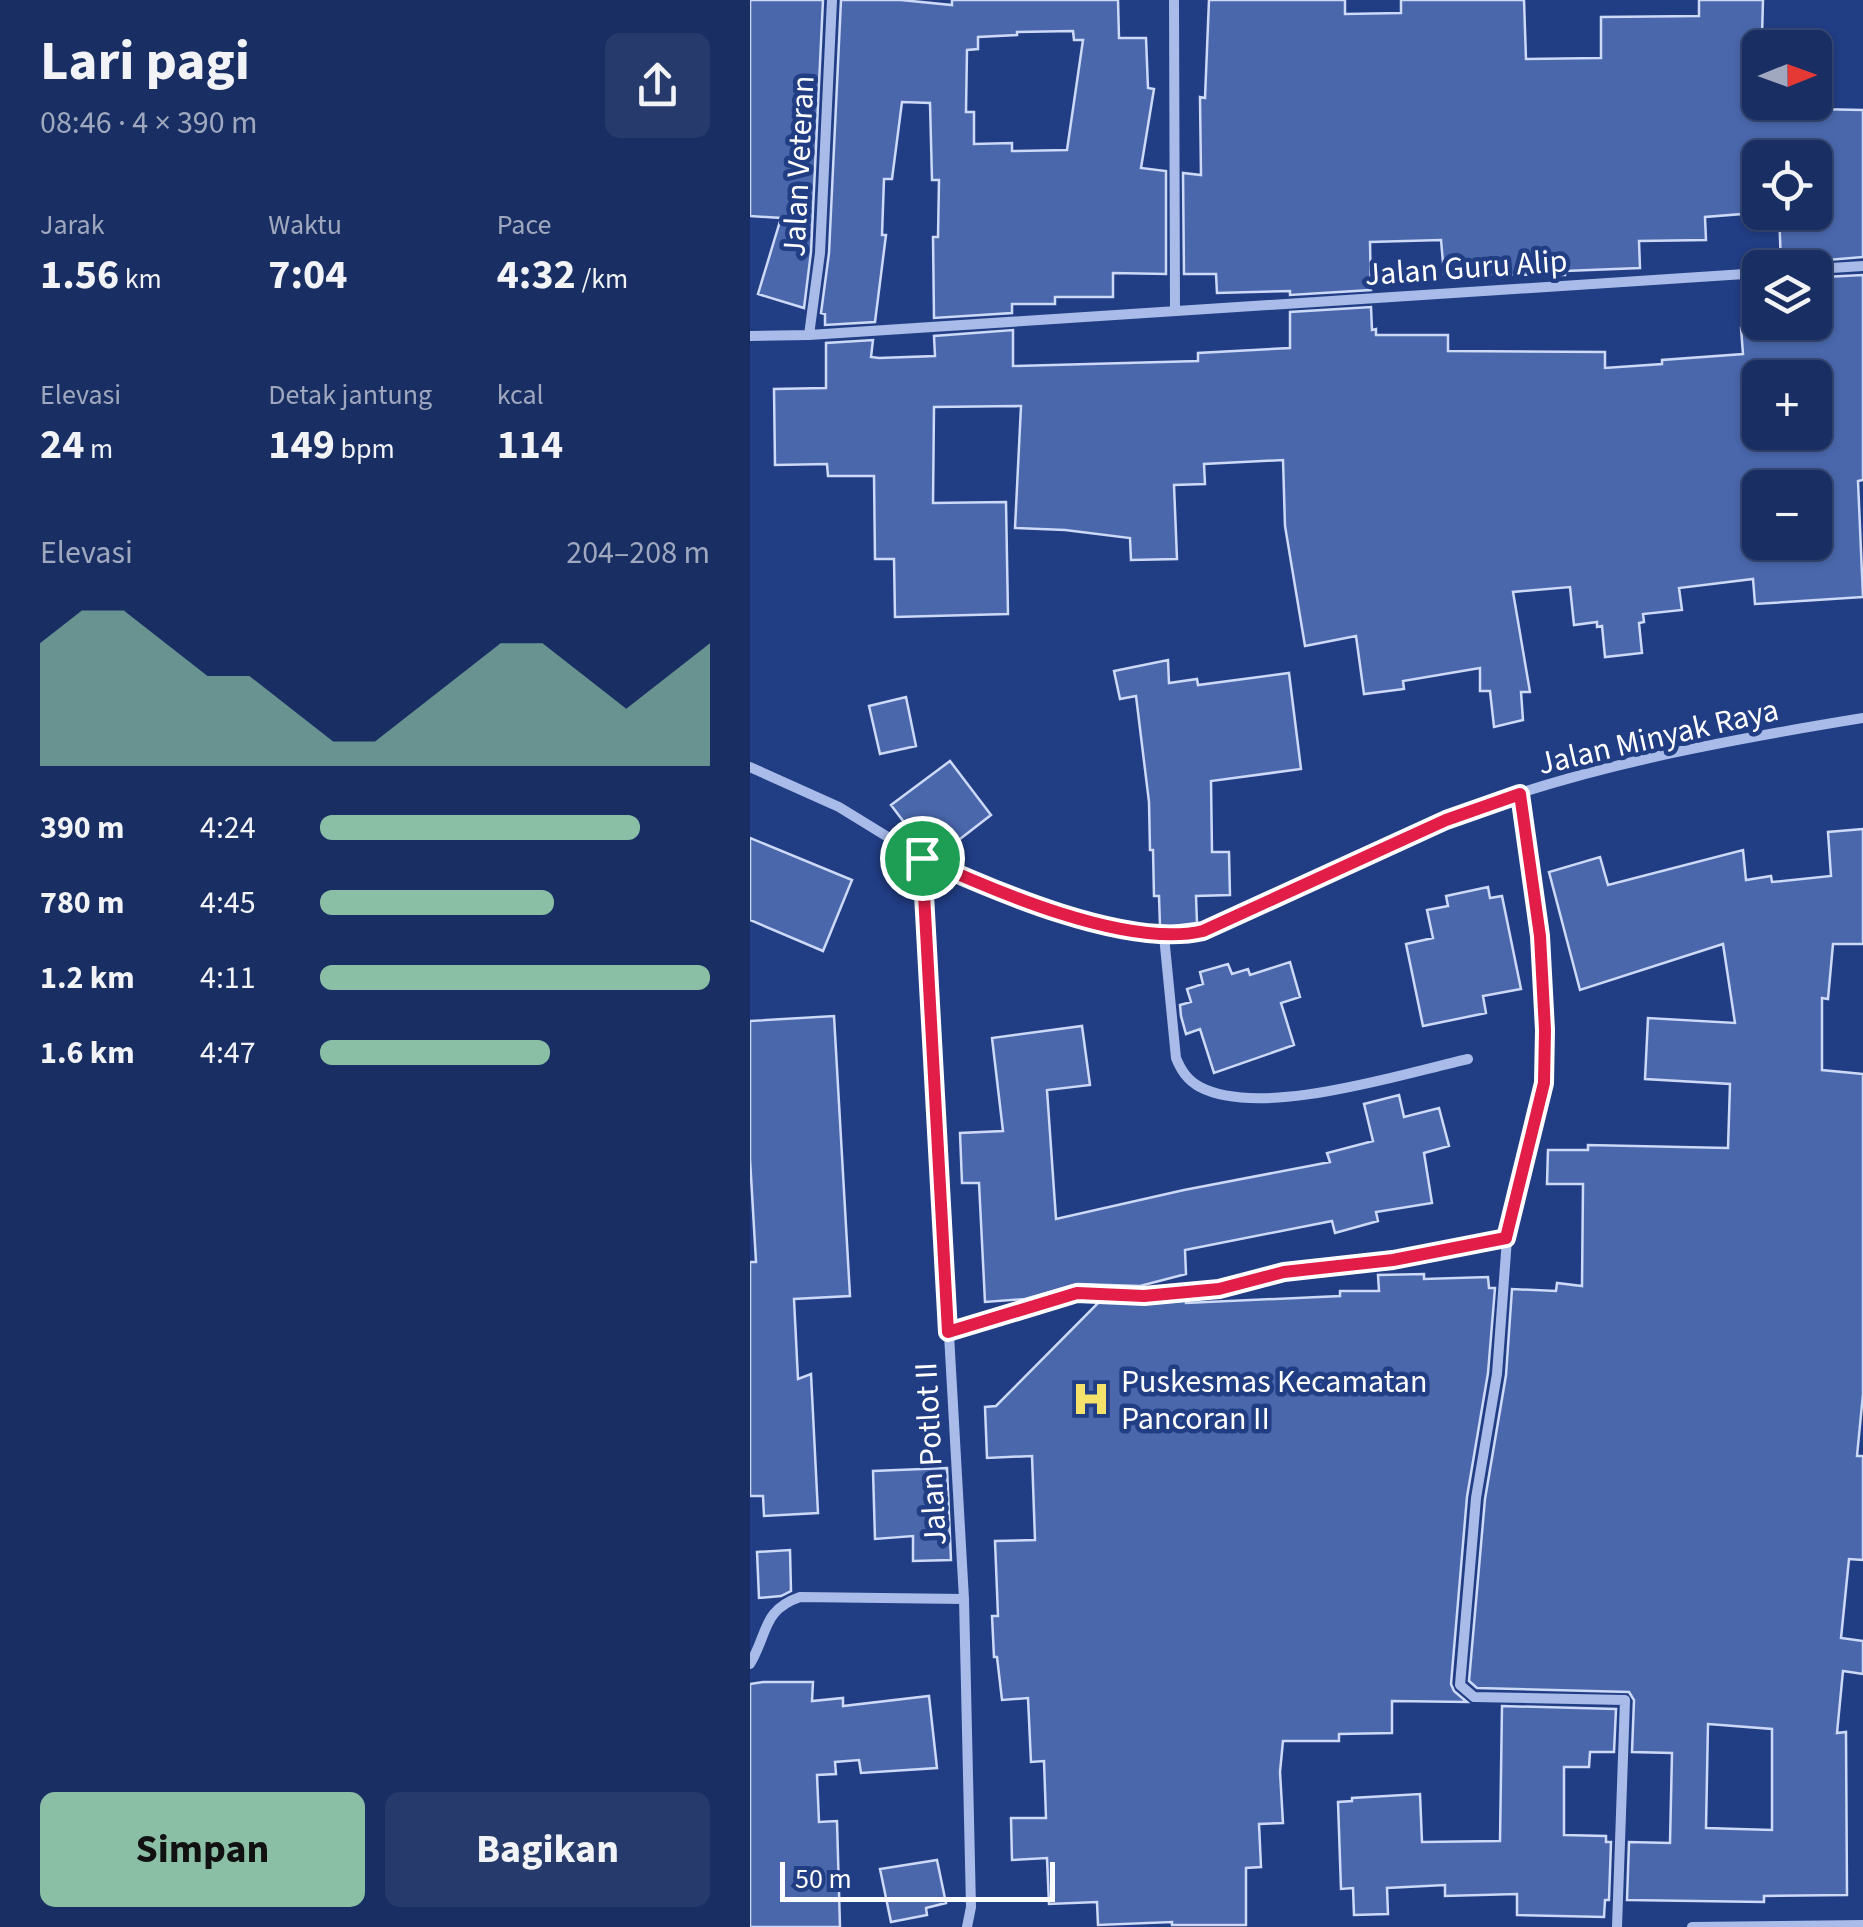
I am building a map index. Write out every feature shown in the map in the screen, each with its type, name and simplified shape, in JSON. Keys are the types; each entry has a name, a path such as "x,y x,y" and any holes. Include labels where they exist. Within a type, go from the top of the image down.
{"street":[{"name":"Jalan Veteran","path":"809,335 820,254 832,0"},
{"path":"1174,0 1175,311"},
{"path":"1832,268 1863,266"},
{"name":"Jalan Guru Alip","path":"750,336 1742,274"},
{"name":"Jalan Minyak Raya","path":"750,767 839,807 922,858 1006,896 1127,930 1164,936 1203,931 1409,835 1520,794 1732,740 1863,718"},
{"path":"1520,794 1540,936 1544,1083 1506,1238 1498,1374 1476,1498 1460,1685 1474,1697 1625,1700 1617,1927"},
{"name":"Jalan Potlot II","path":"922,858 964,1599 972,1907 967,1927"},
{"path":"1164,936 1176,1058 1184,1075 1200,1088 1258,1098 1301,1096 1468,1059"},
{"path":"948,1332 1077,1293 1144,1296 1219,1289 1284,1272 1393,1260 1506,1238"},
{"path":"750,1664 771,1612 800,1597 964,1599"},
{"path":"1692,1927 1863,1925"}],"building":[{"path":"750,0 823,0 811,252 804,308 758,294 781,218 750,216"},
{"path":"841,0 952,5 952,0 1118,0 1119,38 1146,38 1148,88 1154,89 1141,168 1166,171 1166,274 1113,273 1113,297 1055,297 1055,304 1012,304 1012,313 934,318 933,237 938,237 939,180 932,180 930,103 902,102 892,179 884,179 882,235 886,235 875,322 825,325 825,314 821,313 829,253","holes":["1073,31 1074,40 1083,40 1067,150 1012,151 1012,143 974,144 974,112 966,112 967,50 978,49 978,37"]},
{"path":"1209,0 1345,0 1345,14 1401,13 1401,0 1524,0 1526,59 1601,58 1601,17 1699,16 1699,0 1763,0 1762,30 1742,30 1742,120 1832,120 1832,109 1863,110 1863,257 1832,260 1832,250 1780,250 1780,230 1832,230 1832,140 1742,140 1742,214 1705,217 1706,240 1639,241 1640,268 1565,271 1565,275 1444,274 1441,240 1370,242 1371,290 1290,295 1290,291 1217,293 1216,274 1184,274 1183,173 1201,175 1200,97 1205,98"},
{"path":"1863,275 1863,480 1858,481 1863,597 1755,604 1753,579 1679,588 1682,610 1643,614 1644,622 1639,623 1642,653 1605,657 1602,626 1597,627 1597,622 1574,625 1570,587 1513,592 1530,692 1521,692 1523,720 1494,727 1490,691 1480,691 1480,668 1403,681 1404,689 1364,694 1356,636 1305,646 1285,526 1283,460 1204,464 1205,484 1174,485 1177,559 1131,560 1130,538 1015,528 1021,406 934,407 933,503 1006,502 1008,614 895,617 894,559 875,559 874,476 828,476 827,464 775,465 774,389 826,388 826,343 873,340 871,357 879,358 935,356 934,336 1013,330 1013,366 1198,361 1198,353 1290,348 1290,312 1371,307 1372,330 1376,329 1376,335 1448,335 1448,351 1605,352 1605,368 1743,354 1741,328 1742,340 1832,340 1832,277"},
{"path":"1168,660 1169,683 1197,679 1198,685 1289,673 1301,769 1211,781 1212,852 1229,852 1230,895 1196,896 1197,923 1164,927 1160,926 1159,896 1154,896 1149,802 1136,696 1120,699 1114,671"},
{"path":"906,697 916,746 880,754 869,706"},
{"path":"950,761 991,815 938,856 925,850 891,805"},
{"path":"1863,829 1863,944 1833,944 1828,999 1822,998 1822,1070 1863,1074 1863,1394 1857,1456 1863,1456 1863,1560 1849,1559 1841,1638 1863,1641 1863,1674 1843,1671 1837,1733 1846,1732 1847,1895 1764,1896 1764,1902 1627,1900 1629,1842 1670,1843 1672,1753 1632,1752 1634,1700 1629,1692 1477,1688 1469,1681 1485,1499 1506,1375 1512,1289 1556,1291 1557,1283 1582,1286 1583,1184 1547,1184 1548,1150 1588,1150 1588,1145 1728,1148 1730,1084 1645,1079 1648,1018 1735,1023 1723,944 1580,990 1549,872 1600,857 1608,885 1743,850 1746,880 1771,876 1772,882 1831,876 1828,832","holes":["1708,1724 1772,1729 1772,1830 1706,1828"]},
{"path":"750,838 852,880 823,951 750,920"},
{"path":"1488,887 1490,898 1502,896 1521,989 1483,996 1486,1013 1423,1026 1406,944 1433,938 1427,910 1448,906 1446,896"},
{"path":"1290,962 1300,997 1281,1003 1294,1045 1214,1073 1200,1029 1186,1034 1180,1005 1191,1002 1187,989 1203,984 1200,972 1228,964 1232,974 1248,969 1250,975"},
{"path":"834,1016 850,1296 794,1299 798,1379 811,1374 818,1513 764,1516 763,1496 750,1496 750,1262 756,1262 750,1159 750,1021"},
{"path":"1082,1026 1090,1085 1047,1090 1056,1219 1330,1162 1327,1153 1373,1141 1364,1104 1399,1095 1404,1117 1439,1108 1449,1146 1424,1153 1432,1203 1376,1212 1378,1221 1335,1233 1332,1221 1185,1250 1186,1274 1140,1286 1077,1284 1025,1299 985,1302 979,1183 962,1183 960,1133 1003,1131 992,1038"},
{"path":"1424,1274 1424,1279 1488,1277 1489,1288 1495,1288 1488,1373 1467,1497 1451,1684 1467,1702 1392,1701 1392,1733 1339,1734 1339,1741 1283,1741 1283,1823 1259,1824 1261,1867 1246,1868 1246,1925 1098,1925 1097,1902 1049,1904 1047,1858 1012,1860 1011,1818 1046,1818 1044,1761 1031,1762 1028,1698 1002,1700 992,1616 998,1616 995,1541 1035,1540 1032,1456 987,1458 985,1407 996,1406 1099,1302 1186,1303 1340,1296 1340,1291 1379,1291 1378,1275"},
{"path":"947,1468 951,1560 913,1561 913,1536 875,1539 873,1471"},
{"path":"790,1550 791,1591 759,1598 757,1552"},
{"path":"813,1682 812,1701 843,1698 843,1706 929,1696 937,1768 861,1773 859,1760 835,1762 836,1774 817,1775 819,1822 837,1821 840,1927 750,1927 750,1684"},
{"path":"1502,1706 1616,1709 1614,1752 1590,1752 1589,1767 1564,1767 1564,1835 1606,1836 1606,1842 1611,1842 1609,1900 1605,1900 1604,1917 1517,1915 1517,1894 1445,1896 1445,1885 1387,1888 1388,1914 1354,1915 1353,1888 1341,1889 1338,1802 1420,1794 1422,1842 1500,1841"},
{"path":"937,1860 946,1903 926,1908 927,1915 891,1922 880,1869"}],"place":[{"name":"Puskesmas Kecamatan Pancoran II","path":"1091,1399"}],"route":[{"path":"1520,794 1540,936 1544,1083 1506,1238 1393,1260 1284,1272 1219,1289 1144,1296 1077,1293 948,1332 922,858 1006,896 1127,930 1188,935 1373,851 1520,794"}]}
